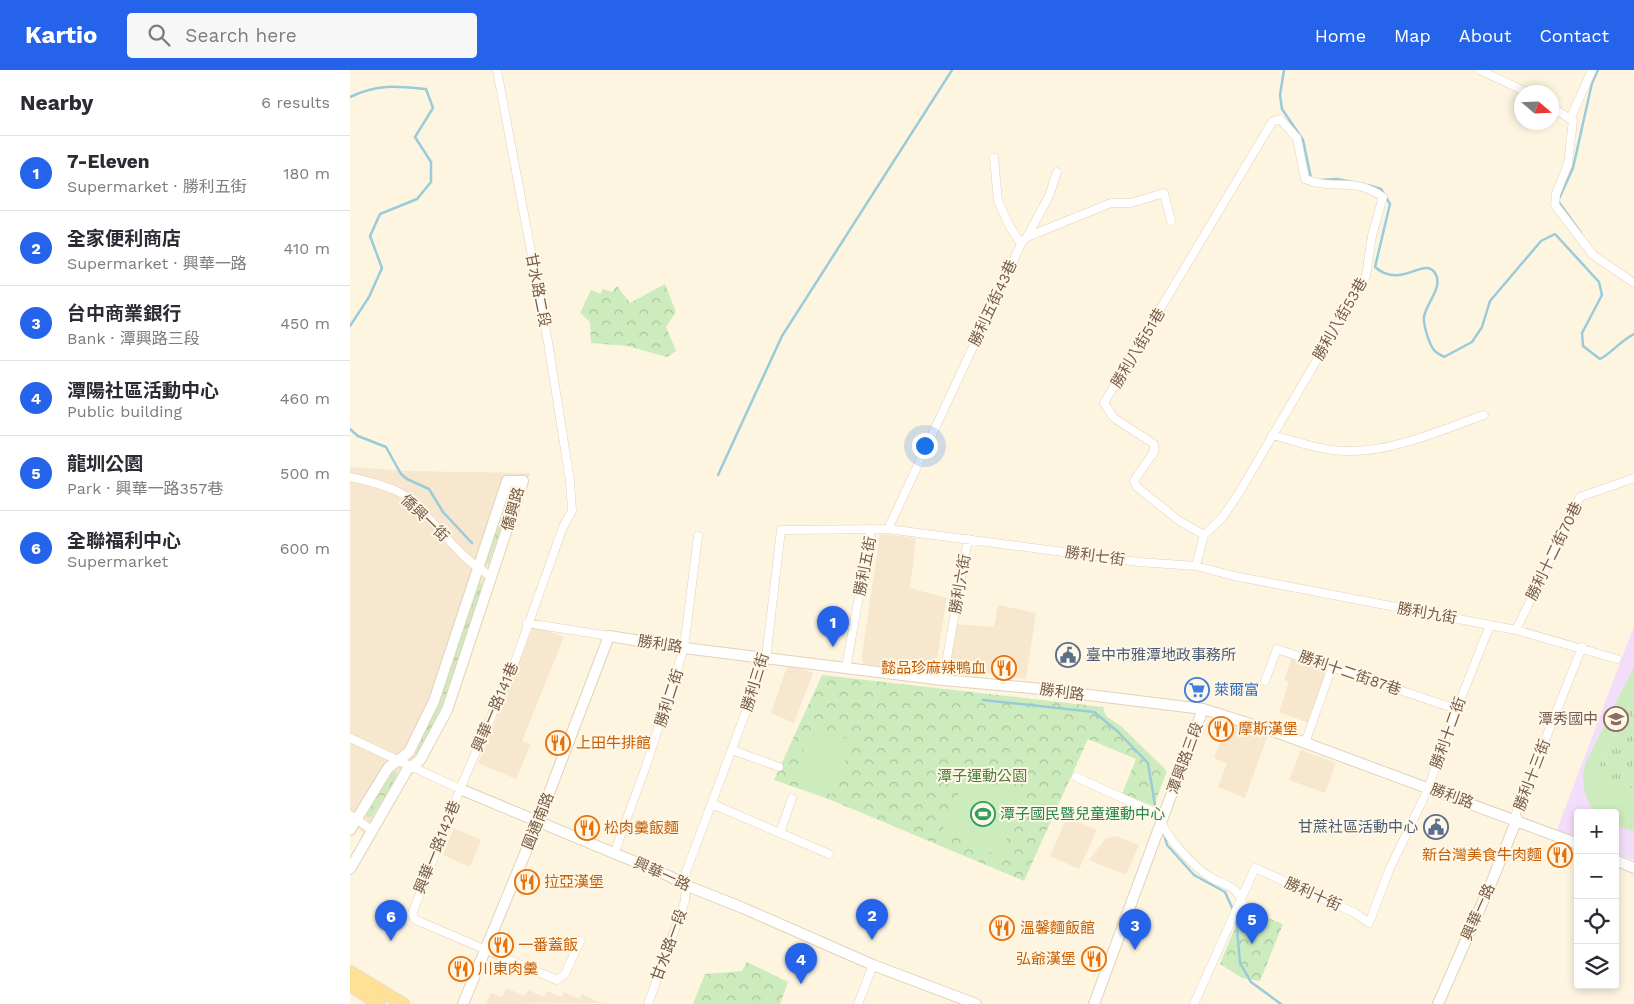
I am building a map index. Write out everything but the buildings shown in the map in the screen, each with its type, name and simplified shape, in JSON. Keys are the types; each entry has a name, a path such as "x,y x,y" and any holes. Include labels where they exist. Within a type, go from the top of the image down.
{"main road":[{"path":"350,972 403,1004"},
{"path":"350,985 379,1004"}],"street":[{"name":"甘水路二段","path":"497,70 548,342 568,471 572,511"},
{"path":"1480,70 1514,86"},
{"path":"1570,119 1592,70"},
{"path":"1559,112 1573,120 1568,164 1556,194 1555,205 1594,255 1634,283"},
{"name":"勝利八街53巷","path":"1204,536 1222,518 1239,493 1366,276 1372,236 1383,196 1371,188 1345,183 1318,184 1305,179 1297,138 1280,119 1272,122"},
{"name":"勝利八街51巷","path":"1204,536 1178,520 1137,487 1134,481 1154,452 1154,444 1114,418 1104,404 1272,122"},
{"path":"994,158 998,201 1009,225 1021,244"},
{"path":"1027,237 1049,196 1057,172"},
{"name":"勝利五街43巷","path":"888,529 1021,244 1027,237 1111,203 1131,203 1164,193 1171,221"},
{"path":"1272,435 1346,451 1373,449 1422,437 1484,415"},
{"name":"僑興一街","path":"350,477 403,494 478,569 491,576"},
{"name":"勝利十二街70巷","path":"1516,630 1580,497 1634,478"},
{"name":"僑興路","path":"350,830 353,817 388,768 409,752 432,705 507,481 523,481 446,710 420,760 411,767 397,785 350,869"},
{"name":"興華一路141巷","path":"460,789 516,659 527,623 563,527 572,511"},
{"name":"勝利五街","path":"846,668 871,530 888,529 968,539"},
{"name":"勝利三街","path":"685,885 686,872 766,658 780,530 871,530"},
{"name":"勝利二街","path":"614,854 650,756 684,648 698,536"},
{"path":"1196,566 1204,536"},
{"name":"勝利六街","path":"943,680 968,539 1050,550"},
{"name":"勝利七街","path":"1050,550 1139,562 1196,566"},
{"name":"勝利九街","path":"1196,566 1234,576 1516,630 1582,647 1617,659"},
{"name":"勝利路","path":"527,623 684,648 943,680 1032,688 1203,709 1305,742 1516,819 1574,842"},
{"name":"勝利十二街","path":"1369,923 1390,868 1429,787 1456,709 1490,625"},
{"name":"圓通南路","path":"463,1004 538,822 609,636"},
{"name":"勝利十三街","path":"1516,819 1515,816 1582,647"},
{"name":"勝利十二街87巷","path":"1265,681 1277,649 1456,709"},
{"path":"1305,742 1332,667"},
{"name":"潭興路三段","path":"1094,1004 1203,709"},
{"name":"興華一路","path":"350,738 460,789 669,876 685,885 743,908 872,965 976,1004"},
{"path":"732,750 779,768"},
{"path":"1076,777 1152,811 1195,865 1210,877 1234,888 1240,894 1242,902 1238,912 1194,1004"},
{"name":"興華一路142巷","path":"460,789 413,907 412,914 416,920 484,950"},
{"path":"780,833 792,798"},
{"path":"712,804 829,854"},
{"path":"353,817 372,830"},
{"name":"興華一路","path":"1438,1004 1492,881 1516,819"},
{"path":"1619,862 1634,868"},
{"name":"勝利十街","path":"1242,902 1255,868 1354,913 1369,923"},
{"name":"甘水路一段","path":"648,1004 685,901 685,885"},
{"path":"484,950 557,980 565,974 580,941"},
{"path":"858,1004 872,965"}],"shaded area":[{"path":"350,467 407,471 530,473 451,713 426,763 410,776 372,840 350,822"},
{"path":"880,534 916,538 910,588 947,598 936,665 930,670 863,664 862,655"},
{"path":"998,605 1036,613 1026,679 948,667 953,624 994,627"},
{"path":"534,625 564,637 522,741 531,744 516,779 478,763"},
{"name":"潭秀國中","path":"1634,626 1634,860 1619,855 1619,809 1574,809 1574,839 1556,832"},
{"path":"1292,657 1328,670 1309,723 1279,712 1289,682 1284,680"},
{"path":"788,664 813,673 794,723 771,713"},
{"path":"1229,720 1268,735 1245,798 1218,787 1227,763 1214,758"},
{"path":"1301,750 1336,763 1325,793 1289,780"},
{"path":"1067,817 1097,830 1079,869 1050,856"},
{"path":"454,828 481,840 470,867 443,855"},
{"path":"1115,836 1139,845 1126,875 1089,860 1105,839"},
{"path":"506,988 525,996 528,990 544,997 547,991 561,997 564,992 579,999 582,994 601,1003 486,1004 491,993 502,997"}],"green space":[{"path":"665,284 676,312 666,327 676,351 667,357 627,346 591,343 590,322 580,313 591,290 600,294 603,289 612,292 617,286 630,303"},
{"path":"509,489 515,490 488,564 485,563"},
{"path":"479,582 483,585 442,707 417,755 415,754"},
{"path":"1634,667 1634,696 1596,771 1634,789 1634,831 1619,827 1619,809 1593,809 1584,789 1583,775 1586,762"},
{"name":"潭子運動公園","path":"822,675 1103,707 1106,716 1121,726 1167,771 1154,806 1122,794 1136,759 1088,739 1024,881 831,800 774,780"},
{"path":"1634,696 1634,789 1596,772"},
{"path":"813,725 853,741 832,795 792,779"},
{"path":"396,770 397,776 372,817 367,818 367,814 392,773"},
{"name":"潭子國民暨兒童運動中心","path":"968,772 1025,797 999,856 942,831"},
{"path":"1243,908 1283,924 1260,981 1242,978 1220,964"},
{"path":"747,962 788,982 780,1004 693,1004 705,974 742,971"}],"waterway":[{"path":"718,475 782,336 952,70"},
{"path":"1284,70 1280,95 1282,109 1303,140 1311,178"},
{"path":"1581,233 1558,201 1573,168 1592,83 1598,70"},
{"path":"350,97 369,90 387,87 426,89 433,108 415,137 431,162 431,182 417,199 380,214 370,236 382,268 369,297 350,326"},
{"path":"1321,180 1337,179 1363,184"},
{"path":"1368,185 1381,189 1390,204 1375,267 1385,273 1394,275 1403,275 1425,268 1435,273 1437,278 1436,289 1425,312 1424,320 1432,347 1444,357 1472,342 1482,327 1490,301 1541,241 1555,234 1599,282 1602,295 1582,333 1583,346 1600,359 1634,334"},
{"path":"350,429 358,436 386,447 401,474 407,479 429,489 443,512 472,543"},
{"path":"983,700 1094,712 1117,731 1148,763 1156,811"},
{"path":"1163,831 1167,845 1194,875 1225,892 1234,912"},
{"path":"1236,917 1240,963 1251,982 1281,1004"}],"place":[{"name":"7-Eleven","path":"833,647"},
{"name":"臺中市雅潭地政事務所","path":"1068,655"},
{"name":"懿品珍麻辣鴨血","path":"1004,668"},
{"name":"萊爾富","path":"1197,690"},
{"name":"潭秀國中","path":"1616,719"},
{"name":"摩斯漢堡","path":"1221,729"},
{"name":"上田牛排館","path":"558,743"},
{"name":"潭子國民暨兒童運動中心","path":"983,814"},
{"name":"甘蔗社區活動中心","path":"1436,827"},
{"name":"松肉羹飯麵","path":"587,828"},
{"name":"新台灣美食牛肉麵","path":"1560,855"},
{"name":"拉亞漢堡","path":"527,882"},
{"name":"溫馨麵飯館","path":"1002,928"},
{"name":"全家便利商店","path":"872,940"},
{"name":"全聯福利中心","path":"391,941"},
{"name":"龍圳公園","path":"1252,944"},
{"name":"一番蓋飯","path":"501,945"},
{"name":"台中商業銀行","path":"1135,950"},
{"name":"弘爺漢堡","path":"1094,959"},
{"name":"川東肉羹","path":"461,969"},
{"name":"潭陽社區活動中心","path":"801,984"}]}
